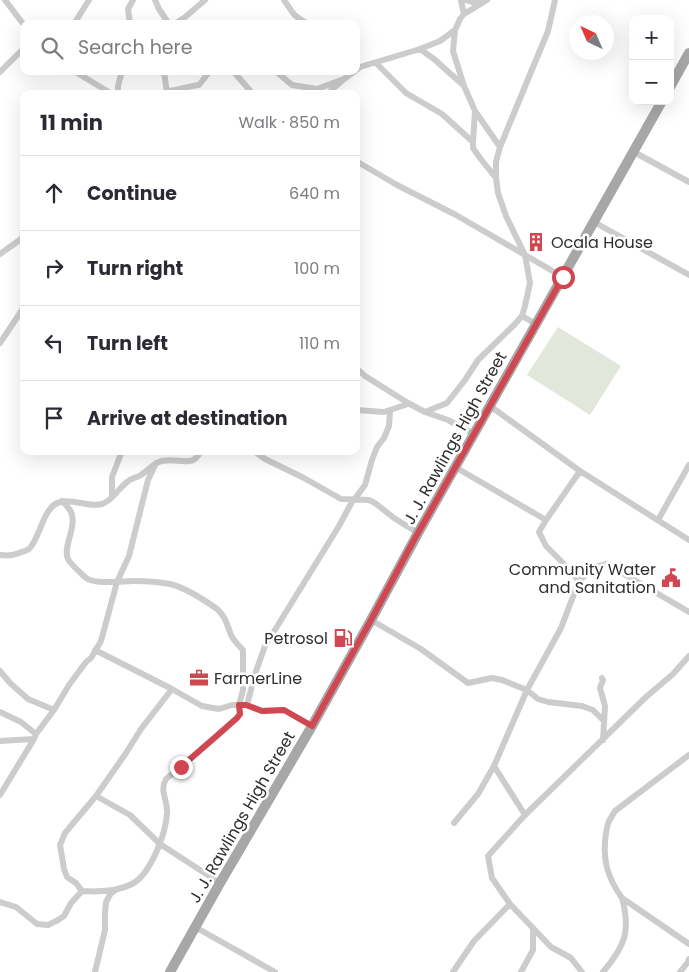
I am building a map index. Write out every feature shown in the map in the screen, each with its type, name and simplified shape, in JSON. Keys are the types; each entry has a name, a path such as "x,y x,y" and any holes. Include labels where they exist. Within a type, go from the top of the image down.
{"main road":[{"path":"674,82 686,65 689,53"},
{"name":"J. J. Rawlings High Street","path":"170,972 312,726 660,105"}],"street":[{"path":"5,0 20,20"},
{"path":"76,20 88,0"},
{"path":"129,20 128,9 133,0"},
{"path":"155,0 166,20"},
{"path":"181,20 204,0"},
{"path":"461,0 464,14"},
{"path":"466,0 485,1"},
{"path":"286,1 292,14 301,20"},
{"path":"485,1 464,14 455,30 453,51 464,86 475,111 500,147"},
{"path":"425,412 447,403 478,360 522,316 530,283 525,255 506,216 498,193 496,162 500,147 548,31 556,1"},
{"path":"360,67 420,49 440,41 455,30"},
{"path":"420,49 464,86"},
{"path":"0,72 20,52"},
{"path":"376,63 406,93 442,114 472,142"},
{"path":"81,75 104,89 118,86"},
{"path":"118,90 121,75"},
{"path":"165,75 167,90"},
{"path":"176,90 199,85 207,75"},
{"path":"236,75 250,90"},
{"path":"280,75 292,85 314,90"},
{"path":"332,90 349,75"},
{"path":"320,90 344,79"},
{"path":"475,111 473,148 496,178"},
{"path":"634,152 689,182"},
{"path":"360,163 397,185 456,215 563,277"},
{"path":"594,222 689,275"},
{"path":"0,254 20,239"},
{"path":"522,316 536,324"},
{"path":"0,343 20,318"},
{"path":"360,372 408,403 425,412 448,420 474,434"},
{"path":"360,410 384,412 408,403"},
{"path":"490,406 580,471 689,540"},
{"path":"246,705 265,646 353,500 365,486 372,460 389,426 390,411"},
{"path":"112,496 112,477 120,455"},
{"path":"0,554 7,556 15,555 28,550 55,504 62,501 98,505 106,503 129,480 142,474 152,466 167,460 191,460 198,455"},
{"path":"260,455 341,500 369,500 375,503 418,534"},
{"path":"0,795 69,685 91,658 101,641 117,582 129,556 148,480 156,464"},
{"path":"658,520 689,464"},
{"path":"456,467 546,520"},
{"path":"578,581 546,546 539,532 580,471"},
{"path":"62,501 72,515 72,527 67,553 68,559 90,580 136,581 171,585 188,591 218,610 224,616 234,641 243,650 243,690 239,705 240,714 216,738 166,779 163,784 167,811 160,844 144,873 133,884 117,889 95,892 82,891 68,877 62,859 60,845 65,833 96,796 141,729 172,689"},
{"path":"70,510 77,503"},
{"path":"454,823 478,794 494,766 527,690 561,628 578,581 594,568 607,564 689,612"},
{"path":"371,620 421,649 468,683 492,678 502,680 527,690 538,699 582,706 593,710 604,721"},
{"path":"95,650 202,706 219,709 232,705 246,705 262,711 284,710 312,726"},
{"path":"582,972 570,958 551,947 510,904 492,878 488,856 524,815 646,697 673,674 689,656"},
{"path":"0,671 28,699 54,710"},
{"path":"602,678 600,688 605,706 603,740"},
{"path":"593,710 605,706"},
{"path":"0,712 21,722 35,737"},
{"path":"0,741 35,737"},
{"path":"603,972 618,952 626,933 625,908 622,898 609,875 605,860 608,822 616,811 689,755"},
{"path":"494,766 524,815"},
{"path":"96,796 130,815 160,844 220,883"},
{"path":"95,972 105,930 106,902 111,893 117,889"},
{"path":"0,902 16,907 37,924 48,925 64,916 71,903 82,891"},
{"path":"622,898 689,944"},
{"path":"453,972 474,941 510,904"},
{"path":"195,927 275,972"},
{"path":"521,972 533,950 533,928"},
{"path":"680,972 689,959"}],"shaded area":[{"path":"558,327 621,366 590,415 527,375"}],"place":[{"name":"Ocala House","path":"536,242"},
{"name":"Community Water and Sanitation","path":"671,578"},
{"name":"Petrosol","path":"343,638"},
{"name":"FarmerLine","path":"199,678"}],"route":[{"path":"181,767 237,718 240,714 239,705 251,706 262,711 284,710 312,726 414,540 563,277"}]}
